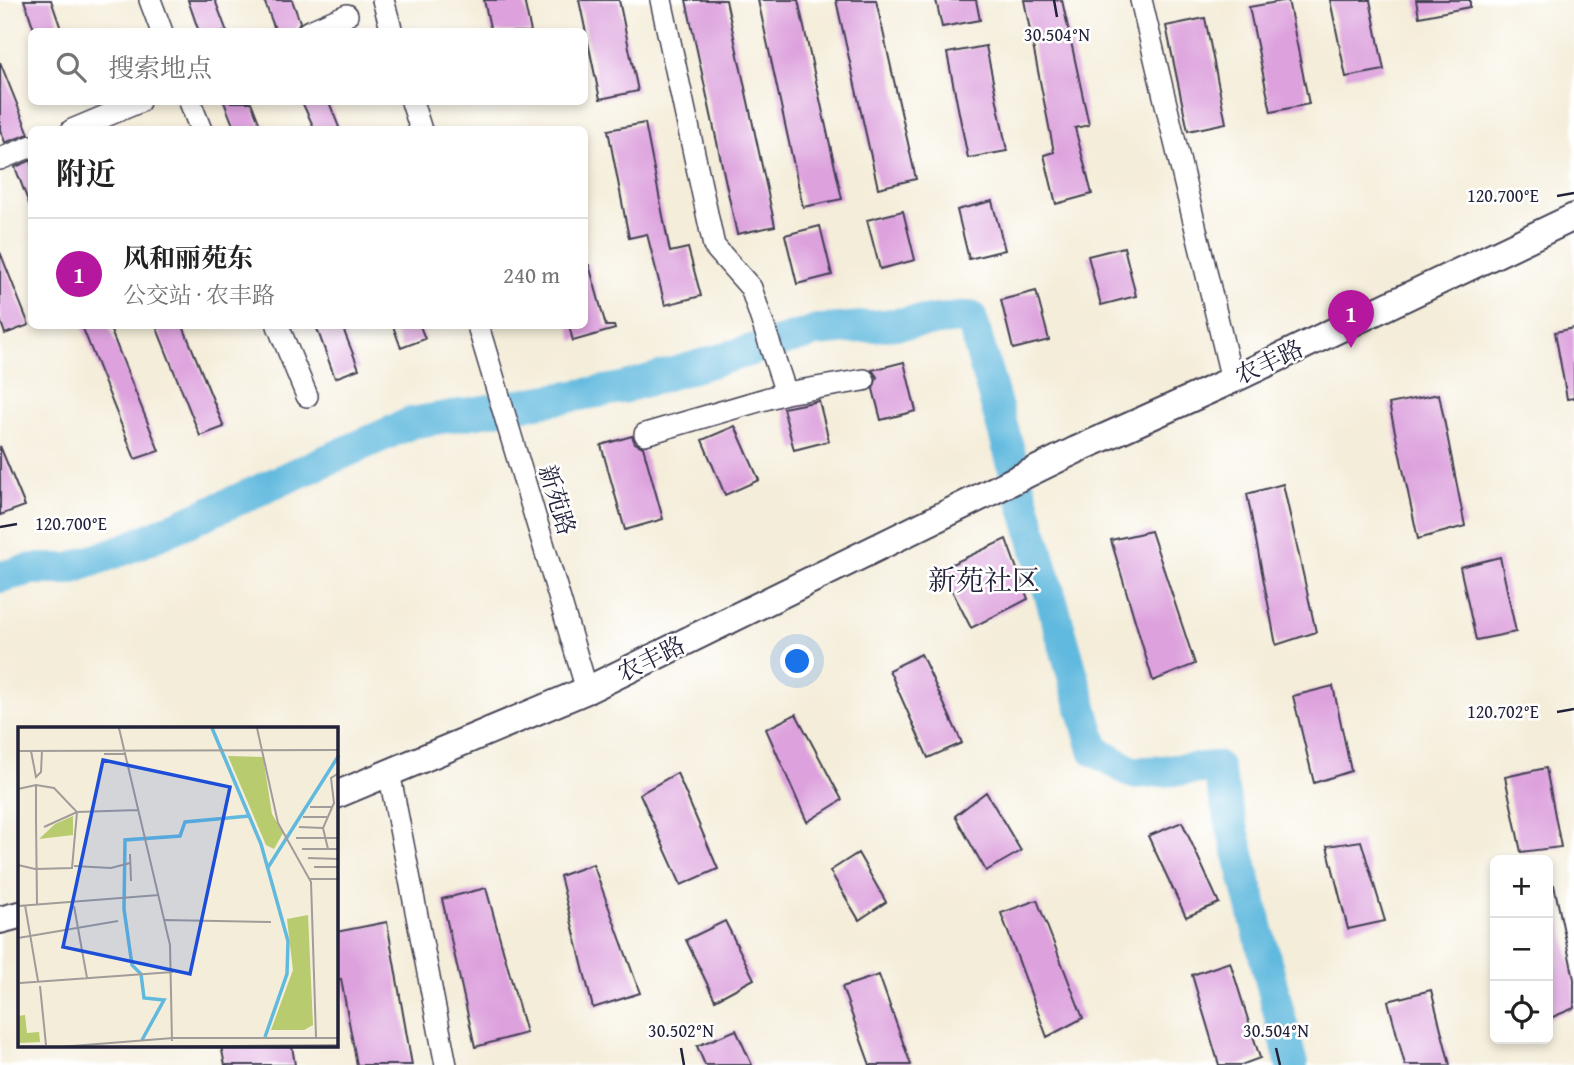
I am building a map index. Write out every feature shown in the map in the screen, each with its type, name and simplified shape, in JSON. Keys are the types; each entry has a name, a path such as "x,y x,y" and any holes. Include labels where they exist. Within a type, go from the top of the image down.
{"main road":[{"name":"农丰路","path":"338,794 587,690 1076,450 1232,380 1574,217"},
{"path":"0,920 18,915"}],"street":[{"path":"150,0 160,28"},
{"path":"383,0 391,28"},
{"path":"661,0 714,246 751,288 786,393"},
{"path":"1141,0 1232,380"},
{"path":"317,28 347,15"},
{"path":"82,126 132,105"},
{"path":"191,105 199,126"},
{"path":"413,105 420,126"},
{"path":"0,159 28,148"},
{"path":"279,329 306,396"},
{"name":"新苑路","path":"481,335 587,690"},
{"path":"645,434 786,393 864,380"},
{"path":"389,772 446,1065"}],"building":[{"path":"24,0 51,0 61,28 34,28"},
{"path":"188,0 215,0 226,28 198,28"},
{"path":"264,0 292,0 300,22 297,28 274,28"},
{"path":"484,0 524,0 530,28 490,28"},
{"path":"579,0 619,0 638,91 600,99 588,42 588,28 585,28"},
{"path":"686,0 726,0 775,226 737,234"},
{"path":"758,0 798,0 842,199 803,207"},
{"path":"836,0 876,0 916,179 878,188"},
{"path":"936,0 976,0 980,20 942,27"},
{"path":"1024,0 1062,0 1089,125 1075,128 1092,194 1056,204 1044,155 1054,152"},
{"path":"1288,0 1309,104 1271,112 1249,7"},
{"path":"1330,0 1370,0 1384,70 1346,77"},
{"path":"1416,0 1470,0 1470,7 1419,17"},
{"path":"1205,18 1226,123 1188,131 1166,26"},
{"path":"986,46 1007,151 968,158 947,53"},
{"path":"0,62 28,134 5,142 0,130"},
{"path":"225,105 252,105 260,126 233,126"},
{"path":"303,105 330,105 338,126 313,126"},
{"path":"645,123 670,252 688,248 701,296 665,305 647,234 629,238 608,130"},
{"path":"28,162 28,201 15,167"},
{"path":"992,201 1005,250 969,259 957,210"},
{"path":"903,211 915,260 880,269 867,220"},
{"path":"820,226 832,275 797,284 785,235"},
{"path":"1124,247 1136,296 1101,305 1088,256"},
{"path":"0,252 28,325 5,334 0,319"},
{"path":"589,265 606,326 614,326 615,329 573,341 570,329 588,329"},
{"path":"1036,291 1049,340 1013,349 1001,300"},
{"path":"1574,328 1574,398 1567,399 1555,332"},
{"path":"83,329 110,329 159,451 135,459"},
{"path":"157,329 184,329 224,427 200,436"},
{"path":"317,329 343,329 359,369 335,378"},
{"path":"394,329 421,329 425,339 401,348"},
{"path":"904,362 916,411 881,420 873,389 877,377 872,370"},
{"path":"1439,394 1465,526 1418,539 1389,404"},
{"path":"819,401 829,441 794,450 783,408"},
{"path":"735,426 759,480 725,495 702,440"},
{"path":"632,436 635,443 643,447 663,519 625,530 601,445"},
{"path":"0,446 25,506 0,515"},
{"path":"1283,484 1316,632 1276,645 1247,494"},
{"path":"1151,531 1195,664 1153,681 1111,540"},
{"path":"1006,539 1028,599 971,628 941,569"},
{"path":"1500,557 1516,632 1476,640 1460,567"},
{"path":"921,654 962,743 928,758 889,670"},
{"path":"1333,686 1351,771 1314,783 1293,696"},
{"path":"796,714 842,800 807,822 766,729"},
{"path":"1546,768 1561,847 1521,852 1505,777"},
{"path":"677,773 718,869 681,885 640,794"},
{"path":"986,792 1021,851 986,871 955,816"},
{"path":"1182,822 1219,903 1186,917 1148,836"},
{"path":"1361,841 1385,921 1348,929 1327,846"},
{"path":"858,853 886,902 859,920 830,871"},
{"path":"593,864 640,993 593,1008 560,876"},
{"path":"1553,885 1574,979 1574,1008 1553,1017 1553,918"},
{"path":"486,888 526,1033 475,1047 442,899"},
{"path":"1037,900 1083,1018 1047,1037 1001,913"},
{"path":"725,921 754,979 715,1000 686,940"},
{"path":"387,922 412,1065 357,1065 341,979 338,980 338,932"},
{"path":"1230,962 1260,1058 1241,1065 1219,1065 1192,975"},
{"path":"879,975 911,1065 870,1065 842,987"},
{"path":"1431,990 1450,1065 1405,1065 1388,1001"},
{"path":"736,1030 752,1065 705,1065 697,1046"},
{"path":"221,1048 292,1048 295,1065 225,1065"}],"waterway":[{"path":"0,577 32,569 70,569 133,546 411,423 622,388 817,331 971,317 1094,750 1133,773 1217,767 1292,1065"}],"place":[{"name":"风和丽苑东","path":"1351,348"}],"district":[{"name":"新苑社区","path":"984,580"}]}
